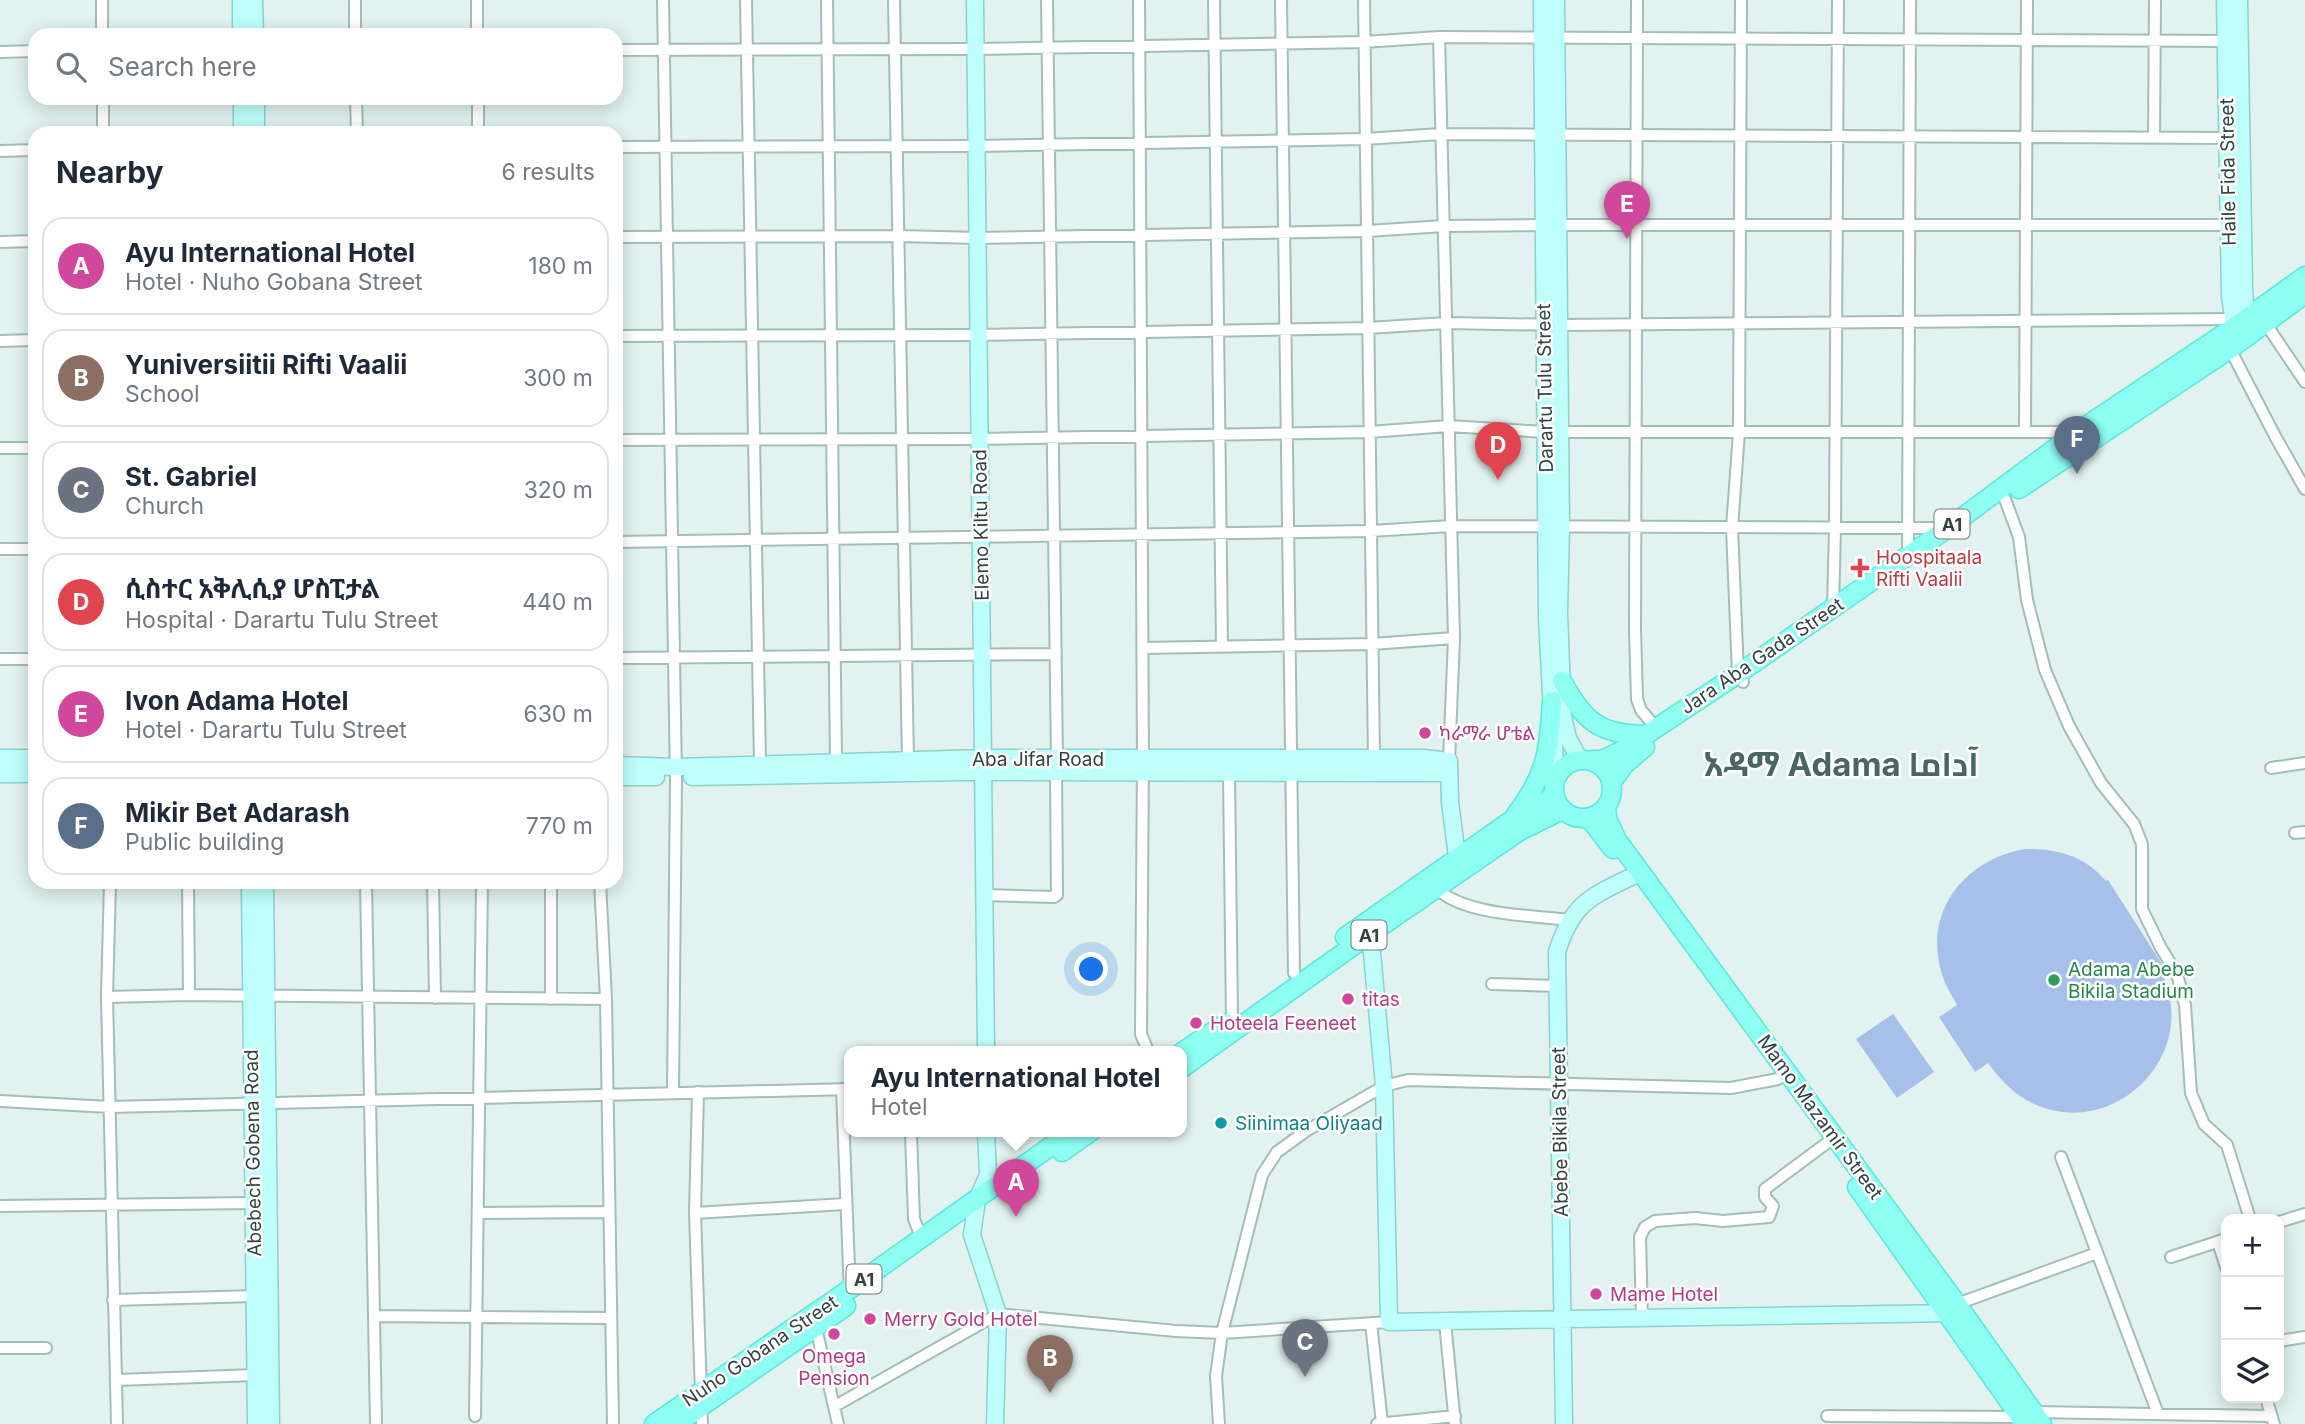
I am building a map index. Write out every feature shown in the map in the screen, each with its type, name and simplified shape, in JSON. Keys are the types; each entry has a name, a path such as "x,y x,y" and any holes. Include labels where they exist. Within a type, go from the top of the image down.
{"main road":[{"name":"Jara Aba Gada Street","path":"1612,782 1634,754 2002,494 2238,332 2305,276"},
{"name":"Jara Aba Gada Street","path":"1585,760 1612,755 1741,678 1833,608 2002,494 2077,432 2238,332 2266,324 2305,294"},
{"path":"1562,681 1576,706 1591,722 1617,733 1651,732"},
{"path":"1552,701 1546,763 1520,823 1565,823 1613,841 1618,793 1634,754"},
{"path":"1585,760 1601,765 1612,782 1612,795 1606,807 1597,815 1573,817 1558,803 1555,776 1565,765 1585,760"},
{"name":"A1","path":"1432,884 1457,857 1558,803"},
{"name":"Mamo Mazamir Street","path":"1606,807 1613,841"},
{"name":"Mamo Mazamir Street","path":"1586,818 1613,841 1956,1310 2030,1419"},
{"name":"A1","path":"1187,1064 1363,931 1520,823"},
{"name":"A1","path":"1187,1049 1294,973 1363,931"},
{"name":"Nuho Gobana Street","path":"676,1424 816,1328 850,1296 922,1237 975,1207 1064,1137"},
{"name":"Nuho Gobana Street","path":"654,1424 702,1407 975,1207 1083,1137"}],"street":[{"path":"102,0 102,28"},
{"path":"241,0 241,28"},
{"path":"254,0 255,28"},
{"path":"355,0 355,28"},
{"path":"477,0 477,28"},
{"path":"663,0 676,772 673,1093"},
{"path":"746,0 760,764"},
{"path":"827,0 836,761"},
{"path":"894,0 908,760"},
{"name":"Elemo Kiltu Road","path":"975,0 986,1046"},
{"path":"985,895 1057,895 1047,0"},
{"path":"1139,0 1143,648 1141,1034 1146,1046"},
{"path":"1213,0 1222,646"},
{"path":"1282,0 1294,973"},
{"path":"1364,0 1374,759"},
{"name":"Darartu Tulu Street","path":"1542,0 1549,39 1554,528 1563,717 1568,738 1585,760"},
{"name":"Darartu Tulu Street","path":"1549,39 1556,0"},
{"path":"1637,0 1634,630 1637,699 1651,732"},
{"path":"1741,0 1739,432 1732,528 1741,678"},
{"path":"1833,608 1838,0"},
{"path":"1908,556 1910,0"},
{"path":"2025,432 2027,0"},
{"path":"2154,138 2155,0"},
{"name":"Haile Fida Street","path":"2225,0 2232,41 2238,332"},
{"name":"Haile Fida Street","path":"2238,332 2227,138 2232,41 2239,0"},
{"path":"623,50 1048,48 1364,42 1439,37 2232,41"},
{"path":"1439,37 1454,638 1449,767 1457,857"},
{"path":"0,52 28,51"},
{"path":"103,105 103,126"},
{"path":"242,105 242,126"},
{"path":"256,105 256,126"},
{"path":"356,105 356,126"},
{"path":"478,105 478,126"},
{"path":"623,147 1049,145 1550,133 2227,138"},
{"path":"0,151 28,150"},
{"path":"623,237 978,238 1551,225 2230,225"},
{"path":"0,242 28,241"},
{"path":"623,335 1052,334 1368,328 1446,323 1552,325 2026,321 2238,332 2274,436 2305,489"},
{"path":"2266,324 2305,382"},
{"path":"0,341 28,340"},
{"path":"623,440 1053,438 1370,432 1448,426 1553,432 2077,432"},
{"path":"0,449 28,448"},
{"path":"2002,494 2019,537 2026,600 2045,670 2075,737 2101,783 2134,824 2142,844 2142,909 2180,984 2185,1005 2191,1093 2204,1124 2227,1145 2248,1214"},
{"path":"623,542 1289,533 1451,526 1948,528"},
{"name":"Darartu Tulu Street","path":"1554,528 1547,620 1555,776"},
{"path":"0,549 28,549"},
{"path":"1143,648 1372,643 1454,638"},
{"path":"623,658 1056,654"},
{"path":"0,659 28,659"},
{"path":"0,758 28,758"},
{"name":"Aba Jifar Road","path":"1143,766 1229,774 1374,759 1424,758 1449,767"},
{"name":"Aba Jifar Road","path":"623,776 760,764 836,761 908,760 984,765"},
{"path":"2271,768 2305,763"},
{"name":"Aba Jifar Road","path":"623,766 676,772 984,765 1449,767"},
{"path":"0,774 28,774"},
{"path":"1229,774 1232,1018"},
{"path":"1432,884 1464,904 1570,920"},
{"name":"Abebe Bikila Street","path":"1564,1424 1558,952 1565,927 1577,908 1601,891 1642,884"},
{"path":"110,889 107,997 117,1424"},
{"path":"188,889 189,995"},
{"name":"Abebech Gobena Road","path":"251,889 259,996"},
{"name":"Abebech Gobena Road","path":"265,889 259,996 259,1104 271,1424"},
{"path":"366,889 376,1424"},
{"path":"433,889 435,998"},
{"path":"475,1416 482,889"},
{"path":"551,889 551,999"},
{"path":"600,889 606,999 612,1424"},
{"path":"1363,931 1372,953 1384,1086 1389,1322"},
{"path":"1492,984 1558,986"},
{"path":"107,997 189,995 606,999"},
{"path":"1219,1424 1216,1376 1222,1333 1262,1175 1277,1152 1306,1132 1384,1086 1408,1080 1731,1088 1783,1075"},
{"path":"0,1101 110,1107 844,1089"},
{"path":"698,1092 695,1213 702,1407"},
{"name":"Abebech Gobena Road","path":"256,1424 254,1203 259,1104"},
{"path":"846,1137 845,1204 850,1296"},
{"path":"911,1137 914,1219 922,1237"},
{"path":"986,1137 988,1175 975,1207 972,1235 998,1314 995,1424"},
{"path":"1642,1319 1640,1237 1645,1227 1655,1221 1695,1218 1723,1221 1769,1217 1773,1206 1765,1196 1765,1189 1831,1141"},
{"path":"2061,1157 2158,1414"},
{"path":"0,1206 254,1203"},
{"path":"695,1213 845,1204"},
{"path":"478,1213 609,1212"},
{"path":"2284,1221 2305,1214"},
{"path":"2171,1257 2221,1241"},
{"path":"835,1406 998,1314 1222,1333 1389,1322 1642,1319 1956,1310 2097,1253"},
{"path":"113,1300 255,1296"},
{"path":"374,1316 611,1318"},
{"path":"1376,1424 1455,1420 1445,1322"},
{"path":"1371,1323 1382,1423"},
{"path":"816,1328 838,1424"},
{"path":"2284,1340 2305,1337"},
{"path":"0,1348 46,1348"},
{"path":"116,1380 256,1375"},
{"path":"1827,1416 2030,1419 2158,1414 2272,1420 2267,1403"}],"shaded area":[{"name":"Adama Abebe Bikila Stadium","path":"2025,849 2070,855 2108,880 2169,975 2164,978 2171,1008 2169,1037 2158,1064 2140,1086 2117,1102 2090,1111 2061,1112 2032,1103 2007,1086 1988,1063 1975,1072 1939,1017 1957,1005 1942,975 1937,949 1945,908 1954,891 1968,876 2004,855"},
{"path":"1893,1014 1934,1072 1897,1098 1856,1039"}],"place":[{"name":"Ivon Adama Hotel","path":"1627,239"},
{"name":"Mikir Bet Adarash","path":"2077,474"},
{"name":"ሲስተር አቅሊሲያ ሆስፒታል","path":"1498,480"},
{"name":"Hoospitaala Rifti Vaalii","path":"1860,568"},
{"name":"ካራማራ ሆቴል","path":"1425,733"},
{"name":"Adama Abebe Bikila Stadium","path":"2054,980"},
{"name":"titas","path":"1348,999"},
{"name":"Hoteela Feeneet","path":"1196,1023"},
{"name":"Siinimaa Oliyaad","path":"1221,1123"},
{"name":"Ayu International Hotel","path":"1016,1217"},
{"name":"Mame Hotel","path":"1596,1294"},
{"name":"Merry Gold Hotel","path":"870,1319"},
{"name":"Omega Pension","path":"834,1334"},
{"name":"St. Gabriel","path":"1305,1377"},
{"name":"Yuniversiitii Rifti Vaalii","path":"1050,1393"}],"district":[{"name":"አዳማ Adama آداما","path":"1841,764"}]}
